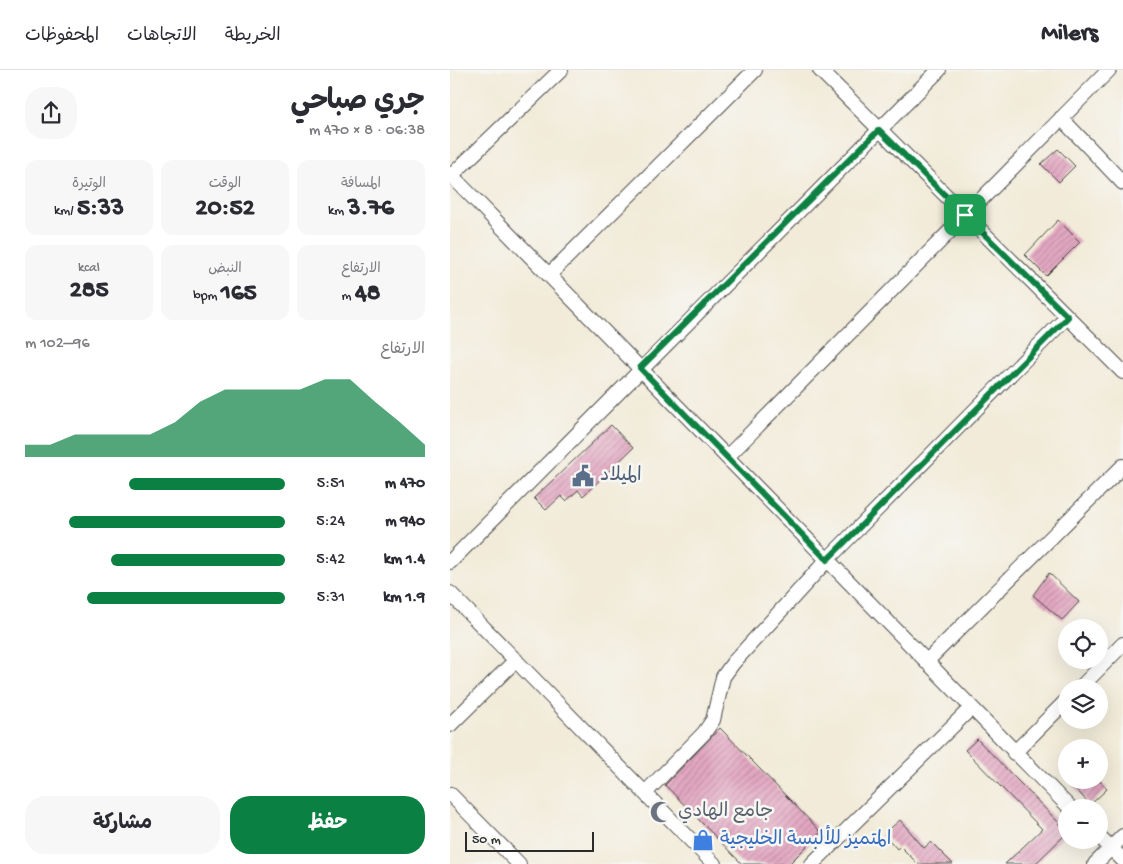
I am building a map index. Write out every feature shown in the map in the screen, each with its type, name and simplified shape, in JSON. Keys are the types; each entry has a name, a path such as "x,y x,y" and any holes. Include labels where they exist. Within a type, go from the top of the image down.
{"street":[{"path":"561,70 451,174 1061,799"},
{"path":"549,275 755,70"},
{"path":"820,70 1123,372"},
{"path":"450,562 640,368 939,70"},
{"path":"726,457 1109,70"},
{"path":"1061,118 1123,183"},
{"path":"646,792 704,733 713,720 723,677 733,663 827,560 1068,317"},
{"path":"926,662 1123,466"},
{"path":"450,593 646,792 714,864"},
{"path":"1089,679 1123,644"},
{"path":"450,724 516,660"},
{"path":"812,864 971,708"},
{"path":"1014,752 1058,709"},
{"path":"450,794 514,863"},
{"path":"1095,864 1123,836"},
{"path":"1108,845 1123,860"}],"building":[{"path":"1058,149 1075,166 1059,182 1041,164"},
{"path":"1058,220 1080,242 1046,276 1025,255"},
{"path":"611,425 633,448 583,496 578,490 566,501 561,496 546,510 534,498"},
{"path":"1049,573 1079,602 1061,619 1033,595"},
{"path":"720,728 821,832 789,864 742,864 665,785"},
{"path":"977,739 1058,822 1058,842 1035,864 1005,864 1042,829 965,750"},
{"path":"1076,789 1107,789 1096,799 1085,799"},
{"path":"900,820 924,848 931,842 953,864 918,864 900,846 897,849 884,834"}],"place":[{"name":"الميلاد","path":"583,476"},
{"name":"جامع الهادي","path":"661,812"},
{"name":"المتميز للألبسة الخليجية","path":"703,840"}],"route":[{"path":"879,130 965,215 1068,317 827,560 640,368 879,130"}]}
